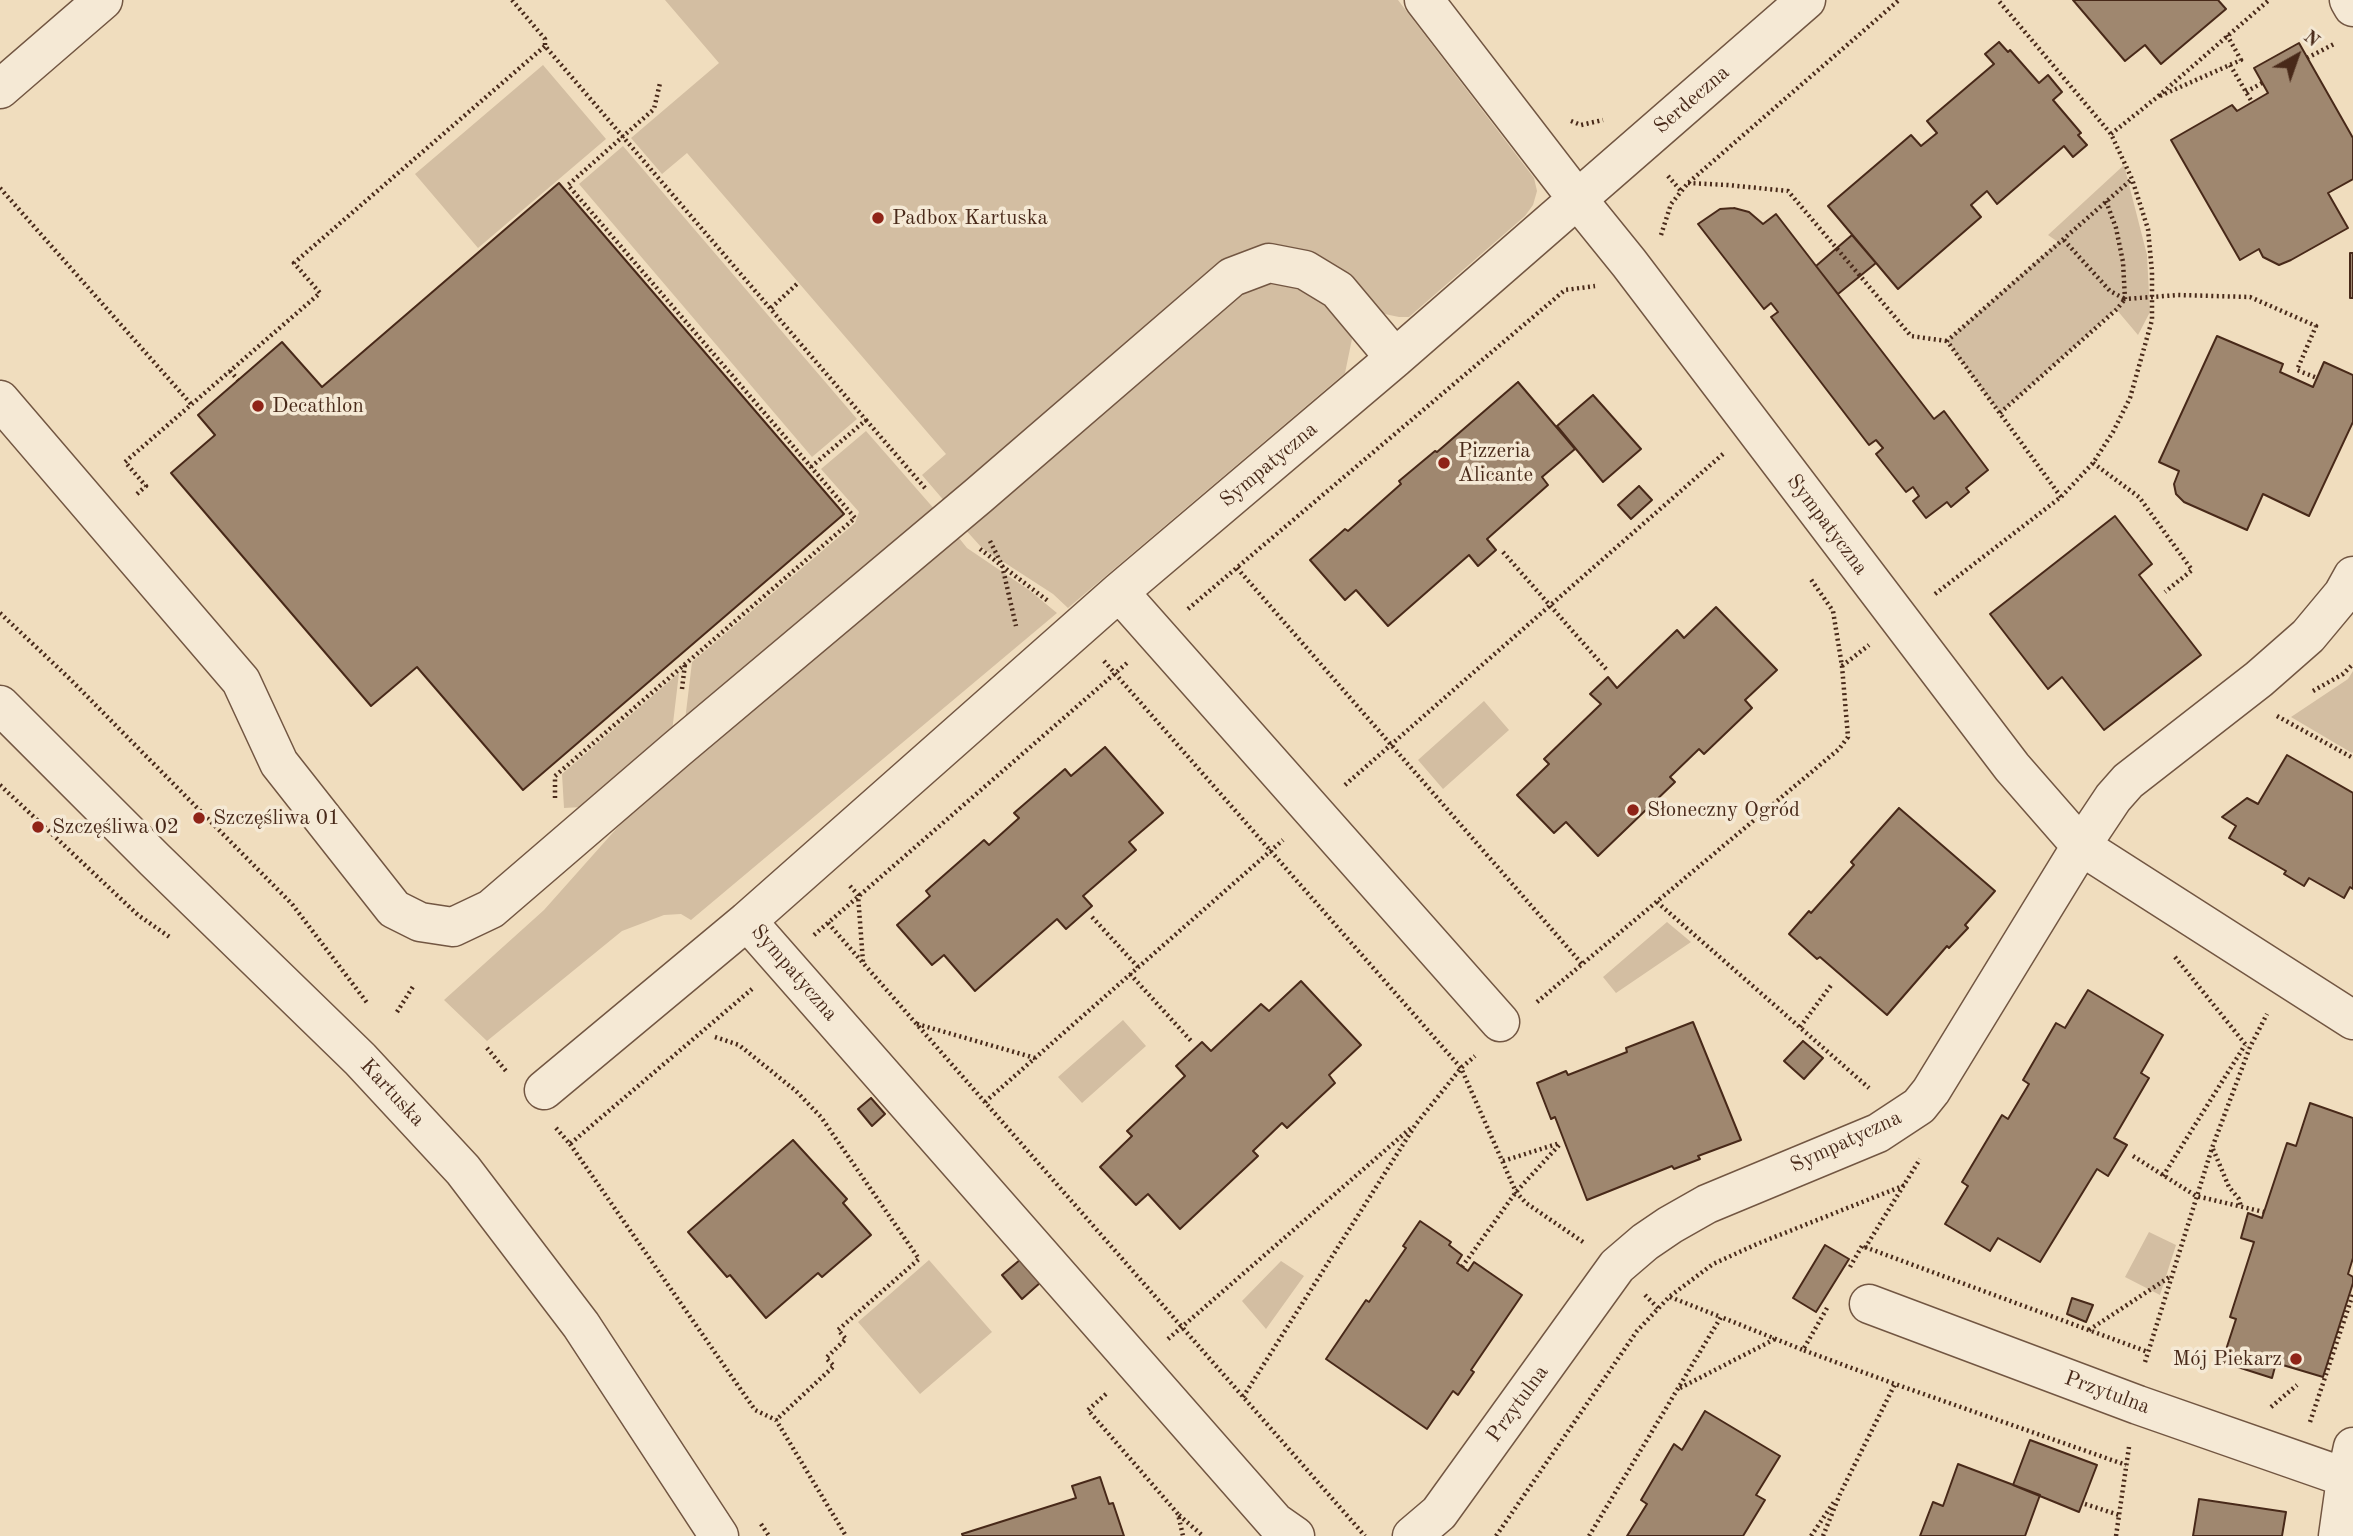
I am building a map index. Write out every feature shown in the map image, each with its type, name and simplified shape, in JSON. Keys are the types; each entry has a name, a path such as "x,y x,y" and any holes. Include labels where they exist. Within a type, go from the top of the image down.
{"street":[{"path":"0,89 103,0"},
{"name":"Sympatyczna","path":"1424,0 1578,201 1629,263 2012,767 2081,846 2353,1020"},
{"name":"Serdeczna","path":"1578,201 1806,0"},
{"path":"2349,0 2353,7"},
{"name":"Sympatyczna","path":"1295,1536 1275,1522 747,920 1119,592 1578,201"},
{"path":"0,400 241,681 279,763 394,909 420,922 453,926 491,909 978,496 1232,276 1269,263 1305,270 1338,290 1395,358"},
{"name":"Sympatyczna","path":"1617,1266 1661,1230 1707,1203 1878,1133 1919,1106 1931,1091 2105,809 2128,781 2259,679 2308,636 2343,594 2353,576"},
{"path":"1119,592 1504,1027"},
{"name":"Kartuska","path":"0,705 360,1059 463,1170 581,1325 719,1536"},
{"path":"544,1090 747,920"},
{"name":"Przytulna","path":"1412,1536 1439,1513 1617,1266"},
{"name":"Przytulna","path":"1869,1304 2138,1405 2351,1469 2338,1536"}],"path":[{"path":"512,0 545,39 545,46 918,481"},
{"path":"1661,237 1671,204 1688,183 1899,0"},
{"path":"1934,595 2061,497 2093,463 2130,398 2149,330 2152,272 2148,229 2132,179 2111,134 1998,0"},
{"path":"2111,134 2269,0"},
{"path":"2156,98 2241,60 2227,35"},
{"path":"2307,58 2336,43"},
{"path":"105,522 146,486 125,462 320,293 294,262 545,46"},
{"path":"2230,65 2252,102"},
{"path":"556,782 555,776 855,518 568,185 654,109 660,83"},
{"path":"2246,92 2262,83"},
{"path":"1568,120 1581,125 1602,120 1609,115"},
{"path":"1947,341 2132,179"},
{"path":"1688,183 1788,191 1911,336 1947,341 2061,497"},
{"path":"0,188 191,404"},
{"path":"2000,413 2125,299 2123,262 2116,228 2106,201"},
{"path":"2063,239 2110,292 2125,299 2151,296 2250,297 2316,326 2297,370 2317,378"},
{"path":"771,308 799,283"},
{"path":"784,962 1116,673 1156,635 1565,290 1602,285"},
{"path":"230,371 238,380"},
{"path":"811,467 866,420"},
{"path":"985,1102 1731,447"},
{"path":"2093,463 2138,497 2192,570 2165,592"},
{"path":"978,496 990,541 1002,565 1018,636 1014,685"},
{"path":"970,543 1053,604 1461,1068 1516,1192 1526,1203 1569,1232"},
{"path":"1503,552 1606,669"},
{"path":"1237,568 1582,964"},
{"path":"1242,1397 1416,1124 1461,1068 1504,1027 1839,749 1848,737 1842,666 1833,611 1810,578"},
{"path":"1842,666 1870,644"},
{"path":"684,675 685,664"},
{"path":"2304,697 2343,674 2353,664"},
{"path":"2267,725 2286,710"},
{"path":"2277,716 2353,758"},
{"path":"822,854 858,895 863,963"},
{"path":"1657,902 1830,1054"},
{"path":"1092,917 1138,967"},
{"path":"828,923 1365,1536"},
{"path":"2171,950 2176,961 2248,1046"},
{"path":"1130,974 1193,1043"},
{"path":"1800,1027 1832,984"},
{"path":"397,1012 414,985"},
{"path":"2163,1176 2264,1020"},
{"path":"916,1024 1035,1058"},
{"path":"715,1037 739,1045 796,1091 821,1117 919,1259 838,1330 846,1339 826,1358 834,1367 776,1420"},
{"path":"2116,1536 2126,1465 2138,1405 2146,1385 2138,1382 2196,1196 2248,1046"},
{"path":"1181,1326 1416,1124"},
{"path":"1462,1267 1516,1192 1561,1143 1503,1161"},
{"path":"570,1144 755,1409 776,1420 846,1536"},
{"path":"2213,1149 2229,1187 2239,1199 2241,1207"},
{"path":"2133,1156 2196,1196 2264,1212"},
{"path":"1496,1536 1637,1331 1669,1297 1713,1264 1905,1185"},
{"path":"1880,1224 1864,1247 2148,1352"},
{"path":"2089,1330 2172,1275"},
{"path":"2310,1423 2353,1294"},
{"path":"1669,1297 1803,1350"},
{"path":"1589,1536 1721,1317"},
{"path":"1678,1389 1776,1339"},
{"path":"1824,1536 1840,1494 1895,1384 2126,1465"},
{"path":"2267,1410 2297,1385"},
{"path":"1105,1394 1088,1410 1178,1514 1203,1536"},
{"path":"1811,1536 1840,1494"},
{"path":"2085,1504 2119,1515"},
{"path":"1178,1514 1184,1536"}],"shaded area":[{"path":"665,0 1398,0 1534,178 1537,191 1533,205 1525,216 1409,317 1375,312 1273,249 946,503 922,475 946,454 687,153 662,174 631,138 719,63"},
{"path":"543,65 606,139 478,248 415,174"},
{"path":"623,146 857,419 812,457 579,184"},
{"path":"2124,165 2147,255 2150,312 2138,335 2116,309 2000,413 1947,341 2058,242 2048,235"},
{"path":"1281,279 1311,292 1340,314 1352,339 1345,373 1068,608 1053,594 982,548 963,527 1239,290"},
{"path":"866,431 936,511 684,729 692,662 855,523 859,512 821,469"},
{"path":"955,533 967,548 1029,590 1057,613 691,920 681,914 664,915 622,931 487,1041 444,1000 544,910 647,798"},
{"path":"2353,671 2352,753 2291,717 2348,679"},
{"path":"679,673 671,740 582,807 564,808 562,774"},
{"path":"1484,701 1509,730 1443,789 1418,760"},
{"path":"1667,922 1691,942 1616,993 1603,977"},
{"path":"1123,1020 1146,1046 1082,1103 1058,1077"},
{"path":"2149,1232 2176,1245 2160,1295 2125,1277"},
{"path":"929,1260 992,1332 920,1394 858,1322"},
{"path":"1281,1261 1304,1276 1266,1329 1242,1301"}],"building":[{"path":"2073,0 2218,0 2226,9 2161,64 2145,45 2125,61"},
{"path":"1999,42 2008,52 2010,50 2039,83 2048,75 2062,92 2053,100 2081,133 2078,135 2087,145 2073,157 2064,146 1997,204 1987,191 1971,205 1981,217 1898,289 1828,206 1911,135 1921,146 1937,133 1927,121 1994,64 1985,54"},
{"path":"2299,43 2353,138 2353,179 2328,193 2348,228 2279,265 2263,257 2259,249 2240,260 2171,140 2232,105 2237,111 2268,93 2254,68"},
{"path":"559,183 844,514 523,790 417,667 371,706 171,473 215,435 198,415 282,342 322,387"},
{"path":"1734,208 1749,212 1763,224 1776,214 1934,419 1944,411 1988,470 1966,488 1969,492 1951,507 1947,502 1926,518 1913,501 1919,496 1913,487 1906,492 1876,454 1883,448 1876,440 1869,445 1771,317 1778,312 1771,303 1764,309 1698,224 1720,209"},
{"path":"1852,235 1876,263 1838,294 1816,266"},
{"path":"2350,253 2353,253 2353,298 2350,298"},
{"path":"2217,336 2283,364 2280,372 2313,387 2324,362 2353,375 2353,422 2309,516 2263,494 2247,530 2184,502 2176,494 2174,484 2179,471 2159,462"},
{"path":"1518,382 1575,449 1542,477 1548,485 1487,539 1496,550 1478,566 1469,555 1388,626 1356,590 1345,600 1310,560 1345,529 1348,531 1401,484 1399,481"},
{"path":"1593,395 1641,449 1603,482 1557,426"},
{"path":"1639,486 1652,500 1631,519 1618,505"},
{"path":"2115,516 2152,564 2139,575 2201,655 2104,730 2062,677 2048,689 1990,614"},
{"path":"1716,607 1777,670 1745,700 1752,708 1704,754 1699,749 1670,777 1675,782 1598,856 1566,822 1554,833 1517,795 1549,764 1544,759 1601,704 1590,694 1608,677 1617,688 1677,630 1684,638"},
{"path":"1105,747 1163,813 1129,842 1136,850 1083,896 1092,906 1066,929 1057,919 975,991 944,955 932,965 897,925 930,896 926,891 984,840 989,845 1019,818 1014,813 1065,769 1071,776"},
{"path":"2287,755 2353,793 2353,889 2350,887 2344,898 2309,878 2304,886 2284,874 2286,871 2229,838 2236,826 2222,817 2247,798 2258,804"},
{"path":"1899,808 1995,891 1965,925 1968,928 1949,948 1947,946 1887,1015 1789,934 1854,865 1851,862"},
{"path":"1301,981 1361,1045 1329,1075 1335,1083 1287,1128 1282,1123 1253,1151 1258,1156 1180,1229 1148,1194 1136,1205 1100,1167 1132,1136 1127,1131 1185,1076 1176,1066 1202,1042 1211,1051 1261,1004 1269,1011"},
{"path":"2088,990 2163,1035 2141,1073 2149,1078 2114,1138 2127,1145 2108,1176 2097,1169 2040,1262 1998,1238 1990,1251 1945,1224 1968,1186 1962,1182 2002,1115 2008,1119 2029,1084 2023,1080 2056,1023 2065,1028"},
{"path":"1693,1022 1741,1140 1698,1156 1700,1159 1674,1169 1672,1166 1587,1200 1555,1117 1551,1119 1537,1083 1566,1071 1568,1075 1627,1052 1626,1048"},
{"path":"1803,1041 1823,1058 1804,1079 1784,1061"},
{"path":"871,1098 885,1114 872,1126 858,1109"},
{"path":"2310,1103 2353,1118 2353,1258 2348,1274 2353,1277 2353,1283 2323,1377 2276,1363 2272,1378 2222,1362 2236,1319 2230,1317 2254,1242 2241,1238 2248,1213 2262,1218 2287,1143 2296,1146"},
{"path":"793,1140 847,1199 843,1203 871,1235 822,1277 818,1273 766,1318 730,1275 727,1277 688,1232"},
{"path":"1420,1221 1451,1242 1449,1245 1462,1255 1457,1263 1468,1271 1474,1262 1522,1295 1471,1370 1474,1372 1458,1395 1453,1391 1427,1429 1326,1359 1406,1248 1403,1246"},
{"path":"1825,1245 1849,1259 1816,1312 1793,1298"},
{"path":"1021,1259 1041,1282 1022,1299 1002,1275"},
{"path":"2072,1298 2093,1305 2086,1322 2067,1314"},
{"path":"1705,1411 1780,1456 1756,1495 1765,1500 1743,1536 1627,1536 1647,1504 1641,1500 1674,1444 1682,1450"},
{"path":"2030,1440 2097,1465 2079,1512 2013,1485"},
{"path":"1958,1464 2040,1495 2025,1536 1920,1536 1933,1502 1943,1506"},
{"path":"1100,1477 1109,1504 1113,1503 1124,1536 962,1534 1076,1498 1072,1486"},
{"path":"2199,1499 2286,1512 2282,1536 2193,1536"}],"place":[{"name":"Padbox Kartuska","path":"878,218"},
{"name":"Decathlon","path":"258,406"},
{"name":"Pizzeria Alicante","path":"1444,463"},
{"name":"Słoneczny Ogród","path":"1633,810"},
{"name":"Szczęśliwa 01","path":"199,818"},
{"name":"Szczęśliwa 02","path":"38,827"},
{"name":"Mój Piekarz","path":"2296,1359"}]}
